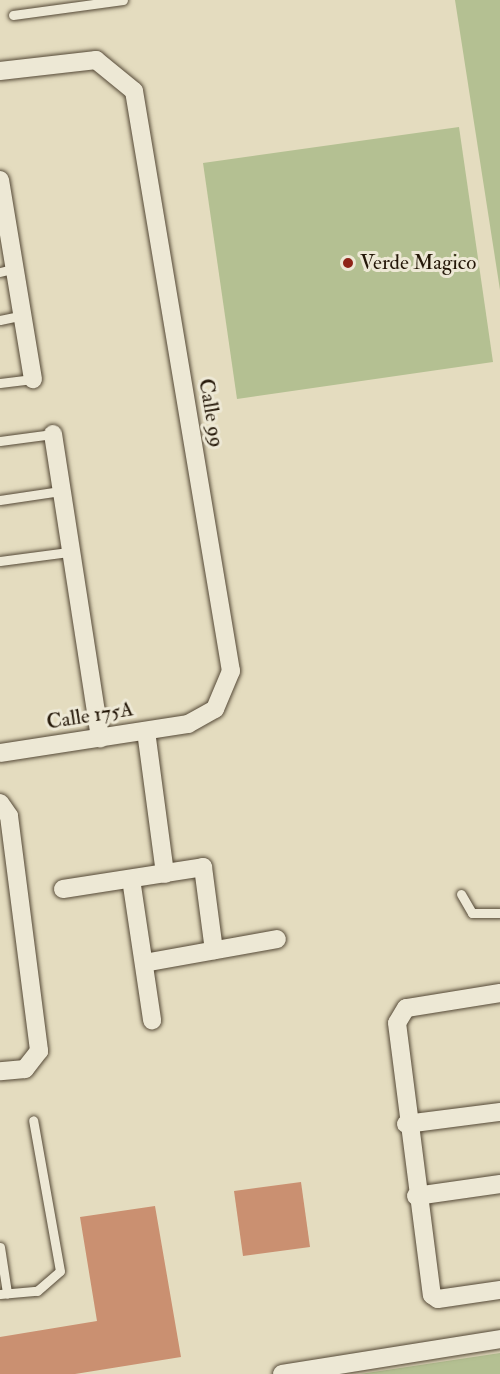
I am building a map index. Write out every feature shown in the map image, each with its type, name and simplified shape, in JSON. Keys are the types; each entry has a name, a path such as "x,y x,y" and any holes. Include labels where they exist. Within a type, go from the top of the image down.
{"street":[{"name":"Calle 99","path":"0,71 96,60 134,91 231,671 215,709 188,724"},
{"path":"0,180 8,270 25,315 33,380"},
{"path":"53,434 68,552 100,738"},
{"name":"Calle 175A","path":"0,753 188,724"},
{"path":"146,731 165,873"},
{"path":"0,803 9,816 39,1051 25,1069 0,1071"},
{"path":"63,889 203,867 214,951"},
{"path":"131,879 152,1020"},
{"path":"144,963 277,939"},
{"path":"500,993 406,1008 399,1016 406,1124 432,1295 438,1299 500,1290"},
{"path":"406,1124 500,1112"},
{"path":"416,1196 500,1184"},
{"path":"282,1374 500,1339"}],"lane":[{"path":"12,15 123,0"},
{"path":"0,320 25,315"},
{"path":"0,383 33,380"},
{"path":"0,441 53,434"},
{"path":"0,500 60,490"},
{"path":"0,561 68,552"},
{"path":"461,894 472,914 500,913"},
{"path":"0,1247 4,1293 37,1291 60,1270 33,1120"}],"green space":[{"path":"455,0 500,0 500,290"},
{"name":"Verde Magico","path":"459,127 493,362 237,399 203,163"},
{"path":"500,1353 500,1374 360,1374"}],"building":[{"path":"301,1182 310,1247 243,1256 234,1191"},
{"path":"155,1206 181,1357 75,1374 0,1374 0,1337 97,1321 80,1217"}],"place":[{"name":"Verde Magico","path":"348,263"}]}
